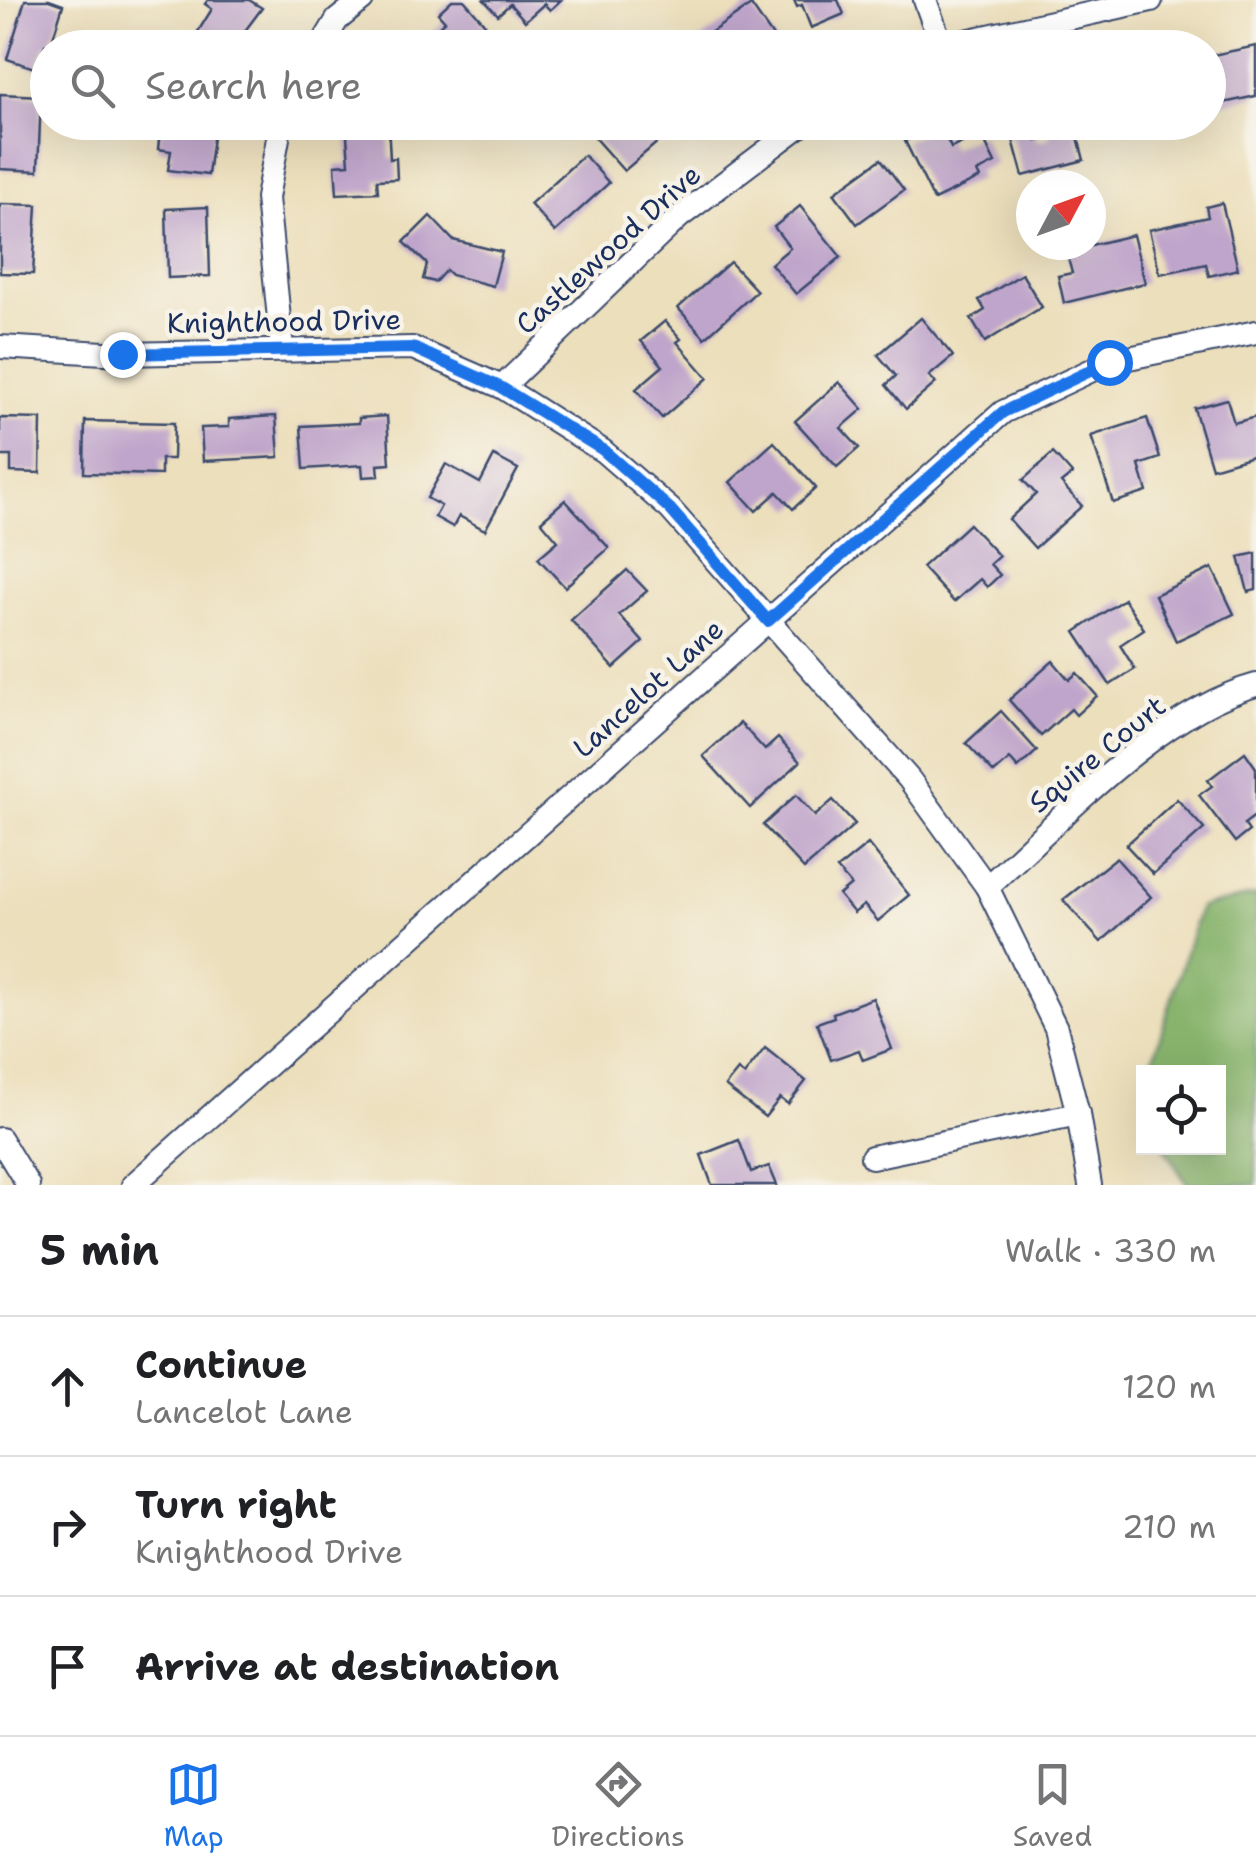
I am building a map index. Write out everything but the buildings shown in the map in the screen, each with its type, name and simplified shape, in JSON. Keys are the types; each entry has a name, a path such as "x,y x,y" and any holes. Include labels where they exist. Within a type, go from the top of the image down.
{"street":[{"path":"332,30 362,0"},
{"path":"925,0 933,30"},
{"path":"1012,30 1150,0"},
{"path":"278,140 267,198 282,349"},
{"name":"Castlewood Drive","path":"502,388 680,217 781,140"},
{"name":"Lancelot Lane","path":"132,1185 1003,412 1109,362 1256,332"},
{"name":"Knighthood Drive","path":"0,347 122,354 413,348 502,388 603,450 670,509 909,779 986,887 1056,1028 1078,1114 1090,1185"},
{"name":"Squire Court","path":"986,887 1136,752 1223,694 1256,685"},
{"path":"872,1158 1078,1114"},
{"path":"0,1139 28,1185"}],"green space":[{"path":"1256,895 1256,1185 1188,1185 1169,1155 1226,1155 1226,1065 1151,1065 1200,907"}],"route":[{"path":"122,354 413,348 502,388 603,450 670,509 768,621 1003,412 1109,362"}]}
